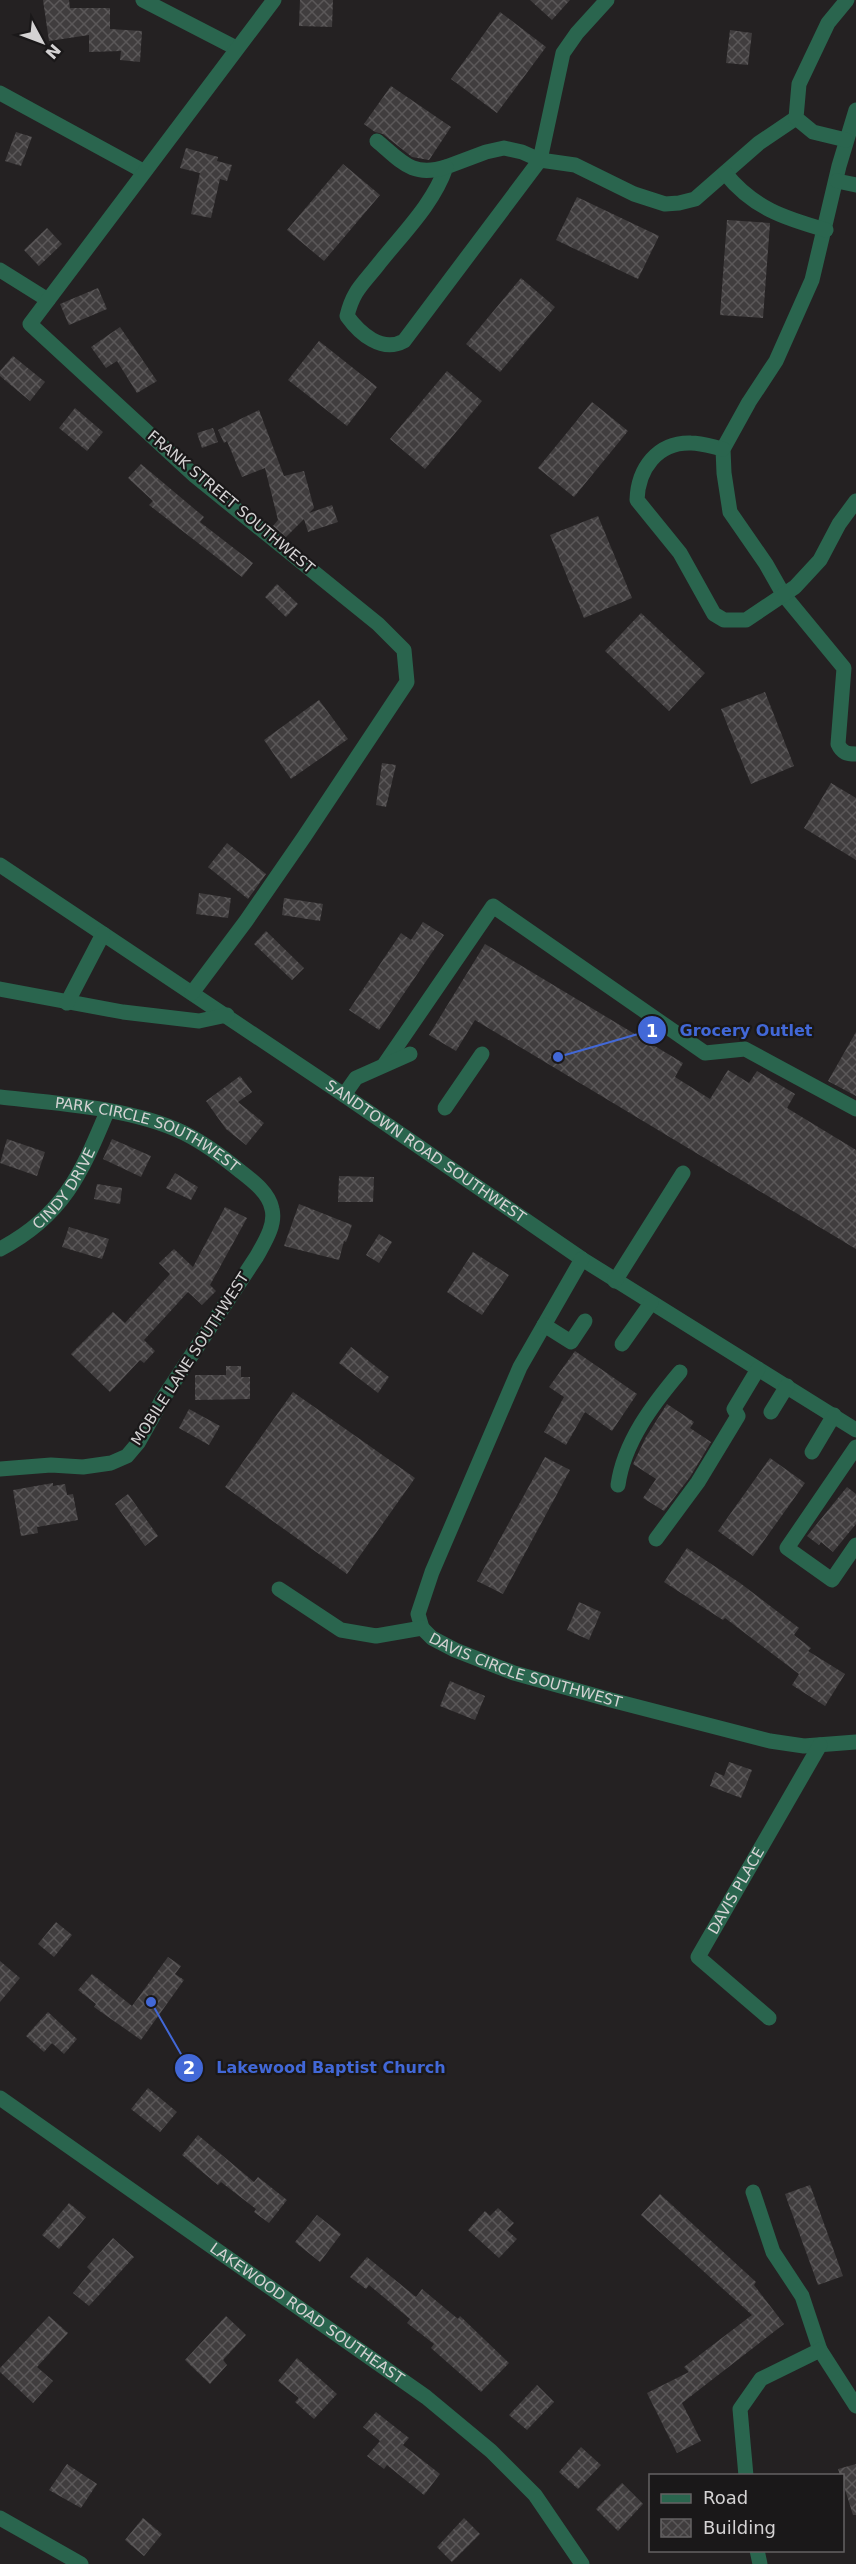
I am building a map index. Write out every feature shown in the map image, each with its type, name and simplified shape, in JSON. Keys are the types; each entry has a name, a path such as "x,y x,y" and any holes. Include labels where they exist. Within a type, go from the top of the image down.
{"street":[{"path":"143,0 236,48"},
{"name":"FRANK STREET SOUTHWEST","path":"192,993 246,921 407,682 404,650 378,624 195,476 30,324 274,0"},
{"path":"446,167 439,187 424,209 352,296 347,316 353,325 386,347 404,341 540,160 563,53 577,33 607,0"},
{"path":"377,141 415,171 425,172 446,167 486,152 504,148 522,152 540,160 575,165 606,178 634,194 665,204 695,199 759,143 795,118 800,84 828,23 847,0"},
{"path":"0,93 143,171"},
{"path":"856,110 846,140 812,280 797,319 777,361 749,402 723,448 730,512 766,564 783,594 850,667 838,744 846,754 856,754"},
{"path":"795,118 813,132 846,140"},
{"path":"725,173 762,208 825,230"},
{"path":"837,181 856,185"},
{"path":"0,270 48,300"},
{"path":"723,448 692,443 664,448 652,457 641,475 637,500 680,553 714,614 724,620 746,620 795,587 820,560 839,524 856,501"},
{"name":"SANDTOWN ROAD SOUTHWEST","path":"0,865 344,1095 615,1281 856,1430"},
{"path":"384,1065 494,906 705,1053 745,1049 856,1109"},
{"path":"67,1003 103,934"},
{"path":"0,989 67,1003 199,1021 227,1016"},
{"path":"344,1095 356,1078 410,1054"},
{"path":"445,1108 482,1054"},
{"name":"PARK CIRCLE SOUTHWEST","path":"0,1098 143,1117 183,1132 218,1153 249,1178 262,1191 273,1210"},
{"name":"CINDY DRIVE","path":"0,1249 40,1222 60,1204 86,1162 107,1112"},
{"path":"615,1281 683,1173"},
{"name":"MOBILE LANE SOUTHWEST","path":"0,1469 51,1465 83,1467 111,1463 127,1456 138,1443 162,1400 257,1256 270,1231 273,1210"},
{"name":"DAVIS CIRCLE SOUTHWEST","path":"582,1259 520,1367 432,1572 418,1614 422,1628 432,1638 455,1650 514,1672 770,1741 804,1746 856,1742"},
{"path":"622,1344 651,1303"},
{"path":"544,1325 571,1342 585,1321"},
{"path":"656,1539 698,1482 738,1416 734,1408 758,1369"},
{"path":"618,1485 628,1448 657,1400 680,1372"},
{"path":"771,1412 787,1386"},
{"path":"812,1452 834,1415"},
{"path":"856,1447 787,1548 832,1580 856,1545"},
{"path":"279,1589 340,1630 375,1636 422,1628"},
{"name":"DAVIS PLACE","path":"769,2018 698,1957 820,1745"},
{"name":"LAKEWOOD ROAD SOUTHEAST","path":"0,2098 426,2397 491,2451 536,2495 582,2564"},
{"path":"753,2192 773,2252 802,2296 820,2350 856,2406"},
{"path":"746,2474 740,2409 761,2379 820,2350"},
{"path":"0,2518 81,2564"}],"building":[{"path":"43,0 69,0 70,8 110,8 110,29 142,31 140,62 120,60 121,51 89,52 89,35 49,41"},
{"path":"300,0 333,0 332,27 299,26"},
{"path":"530,0 570,0 552,20"},
{"path":"500,12 546,47 497,113 451,79"},
{"path":"730,30 752,33 748,65 726,63"},
{"path":"391,86 451,127 429,160 412,157 383,134 375,132 364,124"},
{"path":"16,132 32,137 21,166 5,161"},
{"path":"186,148 218,157 217,161 232,165 227,181 220,179 211,218 191,214 200,173 180,168"},
{"path":"343,164 380,195 324,261 287,230"},
{"path":"577,197 659,236 638,279 556,240"},
{"path":"727,220 770,223 763,318 720,315"},
{"path":"47,228 62,244 39,266 24,250"},
{"path":"521,278 555,307 500,372 466,344"},
{"path":"98,288 107,309 69,325 60,304"},
{"path":"120,327 157,381 137,393 117,361 106,368 91,347"},
{"path":"319,341 377,387 347,426 288,380"},
{"path":"13,356 45,382 30,401 0,376 0,371"},
{"path":"447,371 482,401 425,469 390,439"},
{"path":"592,402 628,431 574,497 538,468"},
{"path":"75,408 103,432 87,451 59,428"},
{"path":"259,410 284,476 304,471 314,508 309,513 332,505 338,522 308,532 304,519 286,537 273,526 278,520 265,468 242,477 227,441 224,443 218,430"},
{"path":"213,428 218,442 202,448 197,433"},
{"path":"141,464 204,517 200,522 253,563 242,577 149,505 153,501 128,478"},
{"path":"598,516 632,598 584,618 550,535"},
{"path":"277,584 298,604 286,617 265,597"},
{"path":"641,613 705,673 669,711 605,651"},
{"path":"765,692 794,766 751,784 721,709"},
{"path":"319,700 348,739 291,779 264,740"},
{"path":"382,763 396,765 386,807 376,805"},
{"path":"831,783 856,798 856,860 804,828"},
{"path":"227,843 266,874 248,899 208,867"},
{"path":"199,893 231,898 228,918 196,914"},
{"path":"284,898 323,904 320,921 282,915"},
{"path":"423,922 444,935 379,1030 349,1010 401,933 411,940"},
{"path":"266,931 304,968 292,980 254,944"},
{"path":"485,944 683,1063 675,1077 710,1099 728,1070 749,1083 757,1071 795,1094 787,1108 856,1150 856,1249 475,1020 456,1051 429,1035"},
{"path":"856,1032 856,1096 828,1081"},
{"path":"240,1076 252,1092 238,1102 264,1123 246,1145 226,1129 206,1101"},
{"path":"7,1139 45,1152 37,1176 0,1163"},
{"path":"112,1139 151,1156 141,1177 103,1159"},
{"path":"175,1173 198,1187 191,1200 166,1188"},
{"path":"339,1176 374,1177 373,1202 338,1202"},
{"path":"97,1184 122,1188 120,1204 94,1199"},
{"path":"299,1204 352,1225 346,1242 344,1241 339,1260 284,1246"},
{"path":"225,1207 247,1218 210,1285 216,1291 202,1305 188,1292 144,1340 155,1351 144,1363 140,1360 110,1392 71,1354 113,1312 125,1323 170,1274 159,1263 174,1249 193,1267"},
{"path":"69,1227 109,1239 102,1259 62,1247"},
{"path":"379,1234 392,1242 379,1263 366,1255"},
{"path":"473,1252 509,1275 482,1315 447,1292"},
{"path":"351,1347 389,1377 378,1393 339,1363"},
{"path":"575,1351 637,1394 612,1431 585,1412 566,1445 544,1432 564,1397 549,1387"},
{"path":"226,1366 241,1366 241,1377 250,1377 250,1399 195,1400 195,1375 226,1375"},
{"path":"293,1392 415,1478 347,1574 225,1487"},
{"path":"667,1404 694,1422 690,1428 711,1442 690,1477 664,1511 643,1498 656,1479 633,1464 646,1437"},
{"path":"189,1409 220,1426 209,1445 179,1428"},
{"path":"545,1457 570,1470 503,1594 477,1581"},
{"path":"770,1458 805,1483 753,1556 718,1531"},
{"path":"53,1483 53,1486 65,1484 67,1495 73,1494 78,1520 37,1527 38,1533 21,1536 13,1490"},
{"path":"847,1487 856,1494 856,1524 833,1552 821,1542 819,1545 807,1536"},
{"path":"128,1494 158,1536 145,1546 115,1504"},
{"path":"687,1548 740,1583 799,1628 794,1635 811,1648 808,1651 845,1674 825,1706 792,1685 799,1674 725,1618 723,1620 664,1582"},
{"path":"579,1602 601,1612 589,1640 567,1630"},
{"path":"450,1681 485,1696 475,1720 440,1706"},
{"path":"729,1762 752,1770 741,1798 710,1786 715,1772 724,1776"},
{"path":"56,1922 72,1935 54,1957 38,1944"},
{"path":"168,1957 181,1966 175,1974 184,1980 141,2040 94,2007 96,2004 78,1990 92,1974 132,2006"},
{"path":"0,1961 20,1978 0,2002"},
{"path":"48,2012 77,2039 64,2054 52,2043 44,2052 26,2036"},
{"path":"148,2088 177,2112 160,2132 131,2109"},
{"path":"198,2135 254,2182 258,2177 287,2200 269,2223 254,2212 256,2209 221,2182 218,2185 182,2155"},
{"path":"810,2185 843,2276 818,2285 785,2194"},
{"path":"660,2194 756,2282 754,2285 784,2324 682,2403 701,2441 677,2453 647,2393 689,2372 684,2367 752,2315 641,2215"},
{"path":"69,2203 86,2217 59,2249 42,2235"},
{"path":"498,2208 514,2223 507,2230 517,2239 499,2258 468,2230 485,2211 490,2216"},
{"path":"317,2215 341,2234 320,2262 295,2242"},
{"path":"113,2238 134,2257 89,2306 73,2293 91,2271 87,2267"},
{"path":"367,2257 416,2297 422,2289 458,2319 460,2316 509,2363 481,2392 431,2348 434,2344 407,2323 410,2319 369,2285 366,2289 350,2277"},
{"path":"49,2316 68,2333 37,2367 53,2381 33,2403 0,2372 0,2368"},
{"path":"226,2316 246,2335 223,2360 227,2365 210,2384 185,2360"},
{"path":"297,2358 337,2394 314,2419 295,2402 299,2398 278,2381"},
{"path":"537,2385 554,2402 527,2430 509,2415"},
{"path":"376,2412 409,2438 403,2445 440,2474 424,2495 387,2465 384,2469 367,2456 380,2441 363,2427"},
{"path":"581,2447 601,2465 578,2489 559,2472"},
{"path":"67,2464 97,2484 81,2508 49,2490"},
{"path":"856,2464 856,2515 853,2515 844,2486 844,2474 840,2474 838,2469"},
{"path":"622,2483 643,2504 618,2531 596,2509"},
{"path":"143,2518 162,2534 144,2556 125,2540"},
{"path":"464,2518 480,2534 452,2562 437,2547"}],"place":[{"name":"Grocery Outlet","path":"558,1057"},
{"name":"Lakewood Baptist Church","path":"151,2002"}]}
